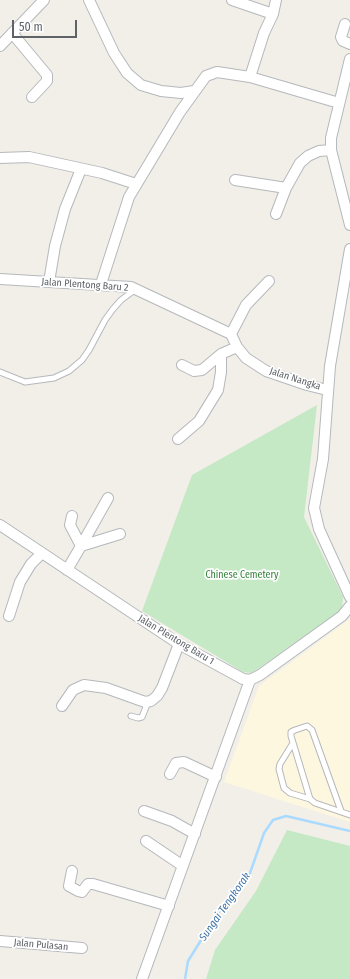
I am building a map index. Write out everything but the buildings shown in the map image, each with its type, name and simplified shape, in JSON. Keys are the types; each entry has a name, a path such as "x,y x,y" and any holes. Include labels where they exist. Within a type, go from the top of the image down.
{"street":[{"path":"0,46 44,0"},
{"path":"89,0 114,53 127,73 142,84 161,91 181,93 194,91"},
{"path":"232,0 273,14"},
{"path":"250,78 264,33 273,14 276,0"},
{"path":"345,24 341,37 343,41 350,44"},
{"path":"12,33 47,75 47,81 32,97"},
{"path":"350,60 331,138 331,150 350,225"},
{"path":"101,284 129,197 194,91 206,76 217,72 250,78 339,103"},
{"path":"276,214 286,188 300,163 308,156 319,151 331,150"},
{"path":"0,157 29,157 102,173 136,184"},
{"path":"50,282 55,246 65,209 81,169"},
{"path":"236,180 286,188"},
{"path":"350,249 327,390 324,448 315,499 315,514 319,529 350,597"},
{"name":"Jalan Plentong Baru 2","path":"0,279 101,284 136,289 231,334"},
{"path":"231,334 246,305 269,281"},
{"name":"Jalan Nangka","path":"231,334 237,347 246,358 266,370 306,385 327,390"},
{"path":"182,365 194,371 202,370 221,354 237,347"},
{"path":"178,439 199,421 218,390 221,372 221,354"},
{"path":"67,570 108,498"},
{"path":"72,516 70,526 80,546"},
{"name":"Jalan Plentong Baru 1","path":"0,526 179,644 243,679 250,680"},
{"path":"80,546 120,534"},
{"path":"9,616 20,582 31,564 42,553"},
{"path":"142,979 250,680 332,623 346,612 350,606"},
{"path":"62,706 73,690 84,685 106,688 148,702 157,696 162,688 179,644"},
{"path":"170,774 176,763 184,762 216,776"},
{"path":"144,811 172,821 195,834"},
{"path":"146,841 184,866"},
{"path":"72,871 69,886 78,891 82,892 88,884 93,884 168,906"},
{"name":"Jalan Pulasan","path":"0,941 82,948"}],"lane":[{"path":"0,372 25,382 54,378 68,371 82,360 113,308 136,289"},
{"path":"131,716 138,718 142,717 148,702"},
{"path":"310,799 291,732 307,726 310,726 341,812"},
{"path":"293,743 280,764 279,770 284,788 290,793 310,799 315,803 350,815"}],"shaded area":[{"path":"350,619 350,822 224,782 259,686"}],"green space":[{"name":"Chinese Cemetery","path":"317,405 304,517 343,597 342,610 252,673 243,672 142,611 192,475"},
{"path":"287,830 350,846 350,979 206,979 215,950 256,891"}],"waterway":[{"name":"Sungai Tengkorak","path":"185,979 188,961 218,913 250,873 264,833 273,820 286,816 350,831"}]}
